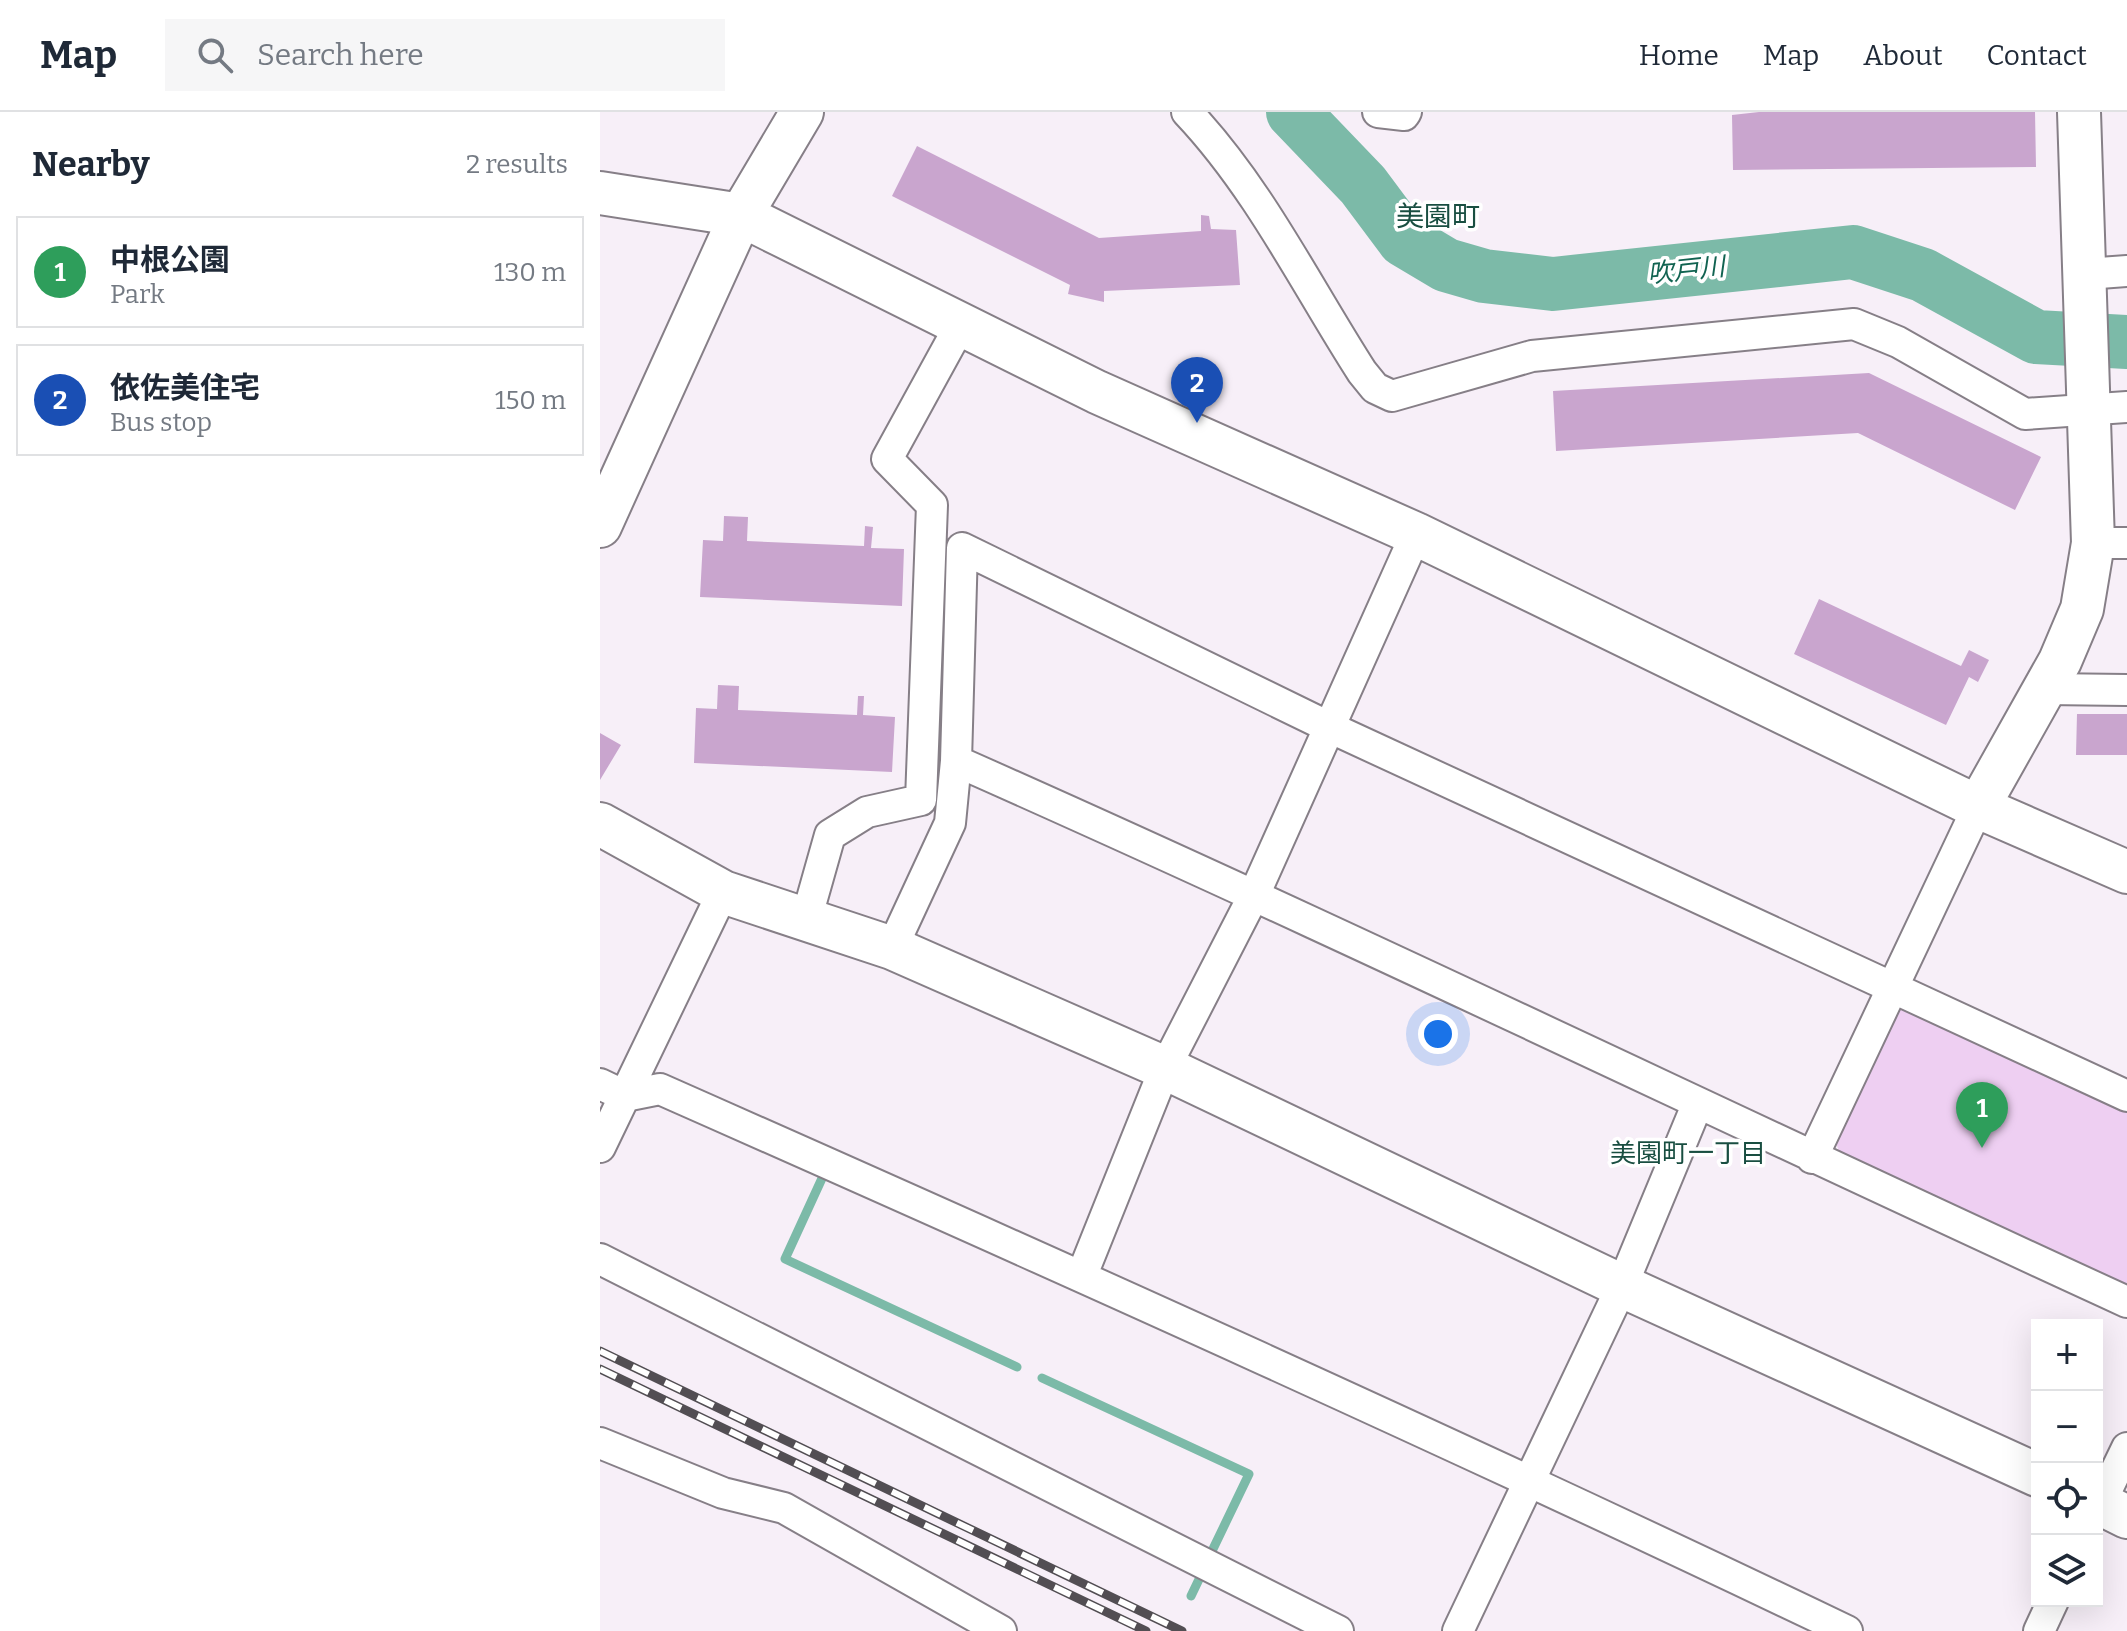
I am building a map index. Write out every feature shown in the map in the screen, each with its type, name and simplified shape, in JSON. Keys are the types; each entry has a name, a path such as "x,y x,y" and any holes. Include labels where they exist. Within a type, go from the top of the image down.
{"street":[{"path":"600,526 741,215 802,112"},
{"path":"1187,112 1208,135 1272,223 1362,372 1375,388 1392,396 1532,356 1854,324 1898,342 2025,414 2108,409"},
{"path":"1378,112 1404,115 1406,112"},
{"path":"1812,1158 1978,807 2045,689 2110,543 2108,409 2086,274 2079,112"},
{"path":"600,193 741,215 1097,392 1416,534 1978,807 2127,872"},
{"path":"2086,274 2127,271"},
{"path":"806,920 830,835 867,812 921,800 932,505 887,459 961,324"},
{"path":"1082,1275 1165,1068 1255,893 1416,534"},
{"path":"892,948 950,823 956,761 962,548 1329,727 2127,1096"},
{"path":"2045,689 2127,690"},
{"path":"956,761 1255,893 1697,1105 2127,1302"},
{"path":"600,824 723,892 892,948 1165,1068 1622,1286 2031,1472"},
{"path":"600,1147 612,1090 723,892"},
{"path":"612,1090 660,1089 1082,1275 1528,1479 1847,1631"},
{"path":"1458,1631 1622,1286 1697,1105"},
{"path":"600,1259 1338,1631"},
{"path":"600,1443 723,1493 784,1508 1001,1631"},
{"path":"2105,1508 2127,1448"},
{"path":"2039,1631 2050,1607"}],"shaded area":[{"path":"1907,1007 2127,1110 2127,1290 1841,1157 1835,1140 1895,1009"}],"building":[{"path":"1759,112 2035,112 2036,167 1733,170 1732,115"},
{"path":"917,146 1099,238 1201,231 1201,215 1209,216 1211,229 1236,230 1240,285 1104,291 1104,302 1068,294 1070,285 892,196"},
{"path":"1869,373 2041,457 2015,510 1858,433 1556,451 1553,391"},
{"path":"724,516 748,517 747,541 864,546 865,526 873,527 871,548 904,549 902,606 700,597 703,540 723,541"},
{"path":"1819,599 1961,666 1969,650 1989,660 1978,682 1969,677 1946,725 1794,654"},
{"path":"718,685 739,686 738,710 857,715 858,696 864,696 863,715 895,717 892,772 694,763 696,708 717,709"},
{"path":"2077,714 2127,714 2127,755 2076,755"},
{"path":"600,733 621,745 600,780"}],"waterway":[{"name":"吹戸川","path":"1293,112 1363,185 1404,240 1446,265 1484,276 1553,284 1853,252 1923,275 2036,337 2127,342"},
{"path":"824,1174 785,1259 1017,1367"},
{"path":"1042,1378 1249,1474 1213,1549"},
{"path":"1191,1596 1203,1571"}],"railway":[{"path":"600,1351 1182,1631"},
{"path":"600,1369 1146,1631"}],"place":[{"name":"依佐美住宅","path":"1197,423"},
{"name":"中根公園","path":"1982,1148"}],"district":[{"name":"美園町","path":"1438,216"},
{"name":"美園町一丁目","path":"1688,1153"}]}
